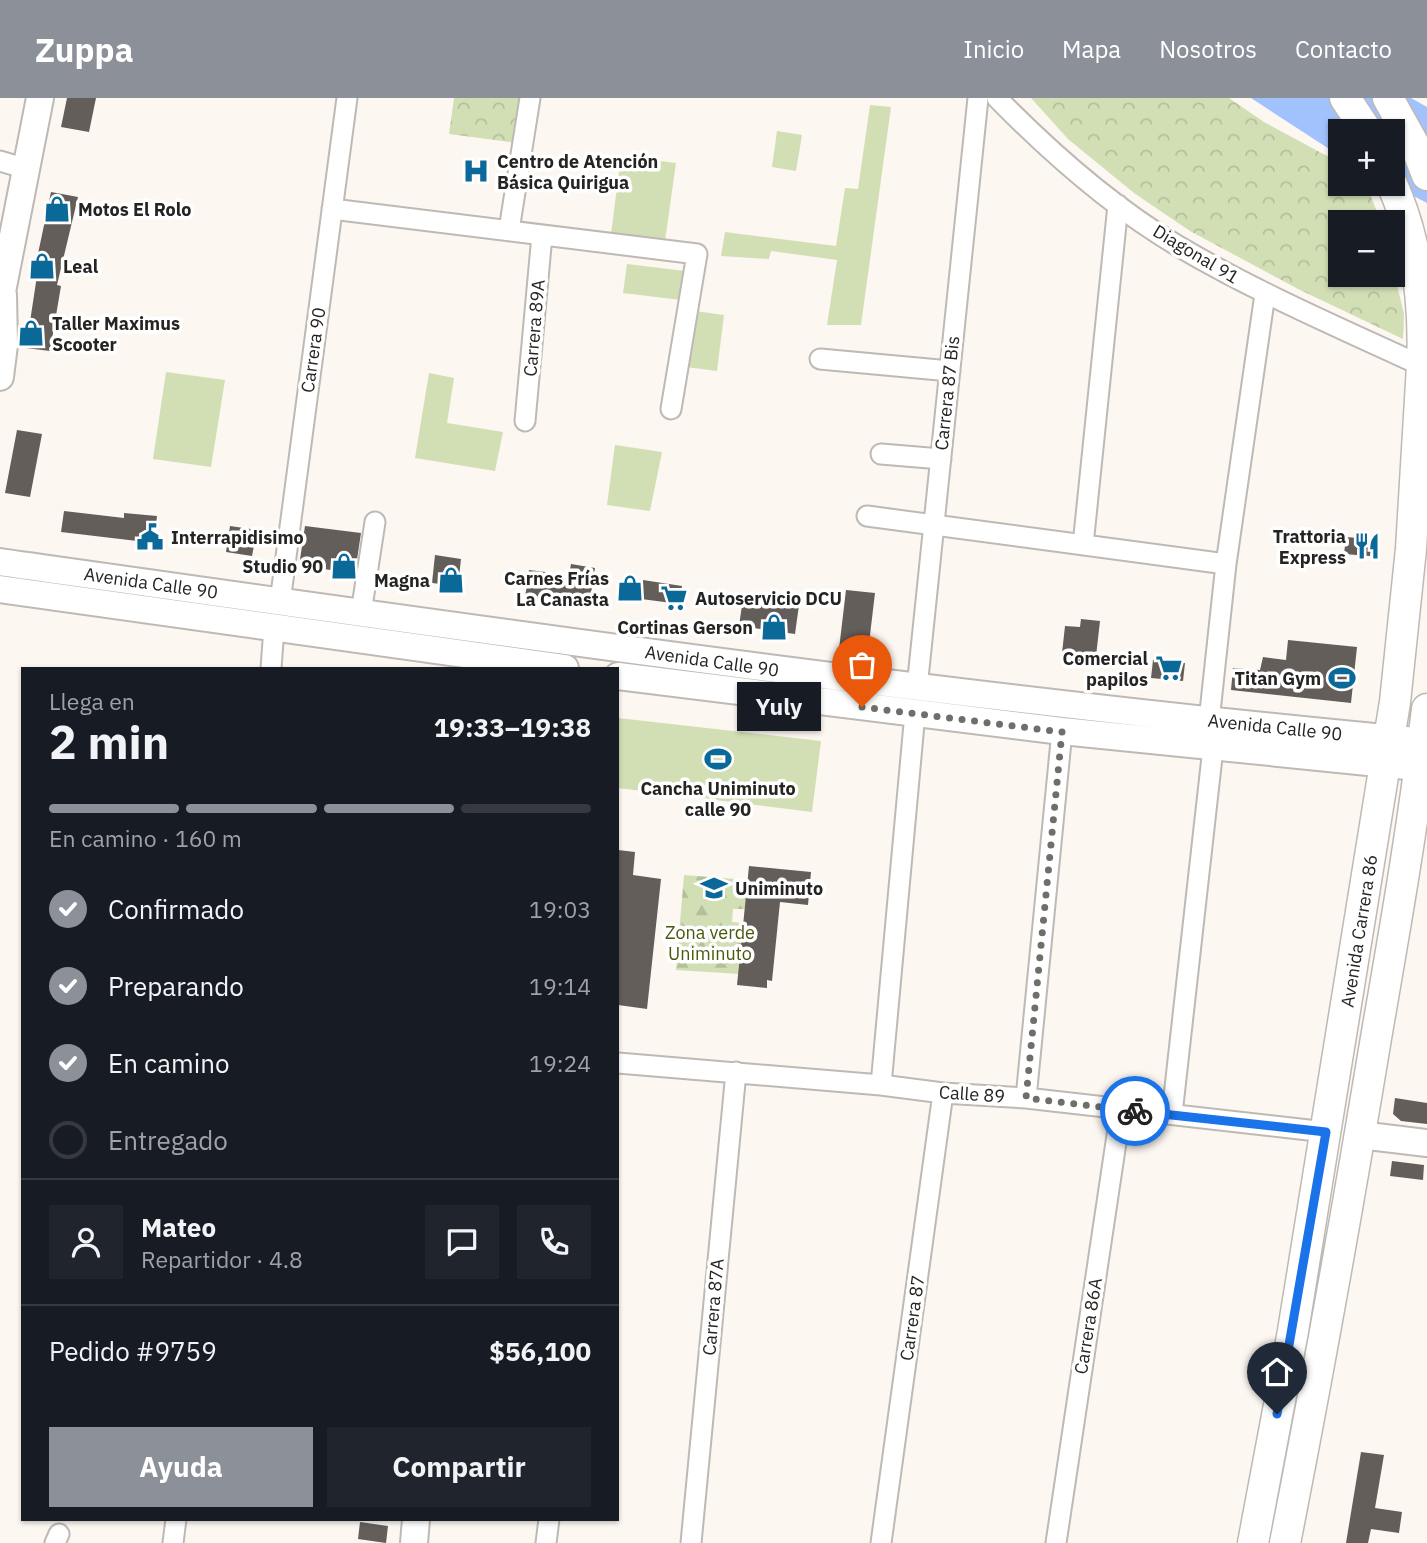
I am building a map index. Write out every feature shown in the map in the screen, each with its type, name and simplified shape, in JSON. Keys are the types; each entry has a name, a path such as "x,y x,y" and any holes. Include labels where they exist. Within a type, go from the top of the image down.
{"main road":[{"path":"0,377 4,345 2,286 40,98"},
{"path":"1345,98 1359,119"},
{"path":"1388,98 1418,152 1427,175"},
{"name":"Avenida Carrera 86","path":"1253,1543 1290,1345 1388,752 1406,603 1422,366 1422,314 1414,252 1396,196"},
{"name":"Avenida Calle 90","path":"0,562 361,613 916,701 1062,732 1213,748 1424,755"},
{"name":"Avenida Calle 90","path":"0,589 512,665 547,667"},
{"name":"Avenida Calle 90","path":"619,676 916,701 1209,721 1388,752"},
{"name":"Avenida Carrera 86","path":"1285,1543 1360,1135 1424,755 1427,709"},
{"path":"1360,1135 1427,1143"},
{"path":"414,1543 416,1521"}],"street":[{"name":"Carrera 90","path":"280,602 347,98"},
{"path":"509,230 530,98"},
{"name":"Carrera 87 Bis","path":"881,1085 916,701 978,98"},
{"name":"Diagonal 91","path":"997,98 1118,205 1177,245 1265,294 1422,366"},
{"path":"0,162 27,169"},
{"path":"1083,545 1118,205"},
{"path":"332,209 697,254 671,409"},
{"name":"Carrera 89A","path":"525,421 542,235"},
{"path":"1209,721 1226,564 1265,294"},
{"path":"820,359 950,371"},
{"path":"881,454 941,459"},
{"path":"867,516 1226,564"},
{"path":"361,613 374,522"},
{"path":"271,667 274,628"},
{"path":"1026,1098 1062,732"},
{"path":"1172,1114 1213,748"},
{"name":"Calle 89","path":"619,1063 881,1085 943,1093 1026,1098 1326,1132"},
{"name":"Carrera 87A","path":"691,1543 736,1072"},
{"name":"Carrera 87","path":"881,1543 943,1093"},
{"name":"Carrera 86A","path":"1056,1543 1121,1109"},
{"path":"173,1543 176,1521"},
{"path":"546,1543 549,1521"}],"green space":[{"path":"454,98 524,98 518,143 449,134"},
{"path":"1031,98 1229,98 1264,122 1328,157 1328,196 1371,196 1376,210 1328,210 1328,287 1397,287 1404,314 1403,339 1300,290 1190,231 1134,193 1068,139"},
{"path":"870,105 891,107 861,325 827,325 837,260 771,251 769,259 721,256 725,232 836,246 845,188 858,189"},
{"path":"777,131 802,135 796,171 772,167"},
{"path":"621,156 676,163 665,241 611,234"},
{"path":"627,264 685,271 681,300 623,293"},
{"path":"688,310 724,315 717,371 678,366"},
{"path":"166,372 225,380 211,467 153,459"},
{"path":"429,373 454,378 447,423 503,432 495,471 415,458"},
{"path":"615,445 662,452 650,511 607,505"},
{"name":"Cancha Uniminuto calle 90","path":"619,718 821,741 812,812 619,788"},
{"name":"Zona verde Uniminuto","path":"684,875 748,880 745,909 733,909 732,922 743,923 739,974 676,970"}],"water":[{"path":"1251,98 1411,98 1427,107 1427,203 1405,191 1405,119 1328,119 1328,148"}],"building":[{"path":"67,98 96,98 89,132 61,127"},
{"path":"51,192 78,197 57,285 61,286 50,351 26,348 38,269 35,268"},
{"path":"17,430 42,434 30,497 5,493"},
{"path":"64,511 124,518 124,513 157,516 154,543 61,532"},
{"path":"230,526 257,530 252,556 226,552"},
{"path":"305,526 361,533 355,573 299,566"},
{"path":"1346,537 1372,539 1370,556 1344,554"},
{"path":"435,555 461,559 458,586 432,583"},
{"path":"571,564 595,568 590,600 556,595 555,602 525,598 529,570 569,575"},
{"path":"643,580 682,586 680,604 641,599"},
{"path":"846,590 875,593 868,652 839,649"},
{"path":"743,598 799,605 795,634 739,626"},
{"path":"1081,619 1100,621 1095,665 1061,662 1065,626 1080,627"},
{"path":"1288,640 1357,647 1351,703 1231,690 1233,668 1260,670 1263,657 1286,660"},
{"path":"1153,660 1185,663 1183,681 1151,678"},
{"path":"619,850 635,852 633,875 661,879 647,1009 619,1005"},
{"path":"749,866 811,872 808,905 780,902 772,981 767,980 767,988 737,985"},
{"path":"1395,1098 1427,1103 1427,1124 1401,1121 1393,1114"},
{"path":"1392,1161 1424,1165 1423,1180 1390,1176"},
{"path":"1361,1452 1384,1455 1375,1508 1402,1512 1399,1533 1371,1529 1368,1543 1346,1543"},
{"path":"360,1522 388,1526 386,1543 358,1539"}],"way so far":[{"path":"862,707 1062,732 1026,1098 1135,1111"}],"place":[{"name":"Centro de Atención Básica Quirigua","path":"476,171"},
{"name":"Motos El Rolo","path":"57,209"},
{"name":"Leal","path":"42,266"},
{"name":"Taller Maximus Scooter","path":"31,333"},
{"name":"Interrapidisimo","path":"150,537"},
{"name":"Trattoria Express","path":"1367,546"},
{"name":"Studio 90","path":"344,566"},
{"name":"Magna","path":"451,580"},
{"name":"Carnes Frías La Canasta","path":"630,588"},
{"name":"Autoservicio DCU","path":"674,598"},
{"name":"Cortinas Gerson","path":"774,627"},
{"name":"Comercial papilos","path":"1169,668"},
{"name":"Titan Gym","path":"1342,678"},
{"name":"Yuly","path":"862,707"},
{"name":"Cancha Uniminuto calle 90","path":"718,759"},
{"name":"Uniminuto","path":"714,888"}],"route":[{"path":"1135,1111 1326,1132 1277,1414"}]}
